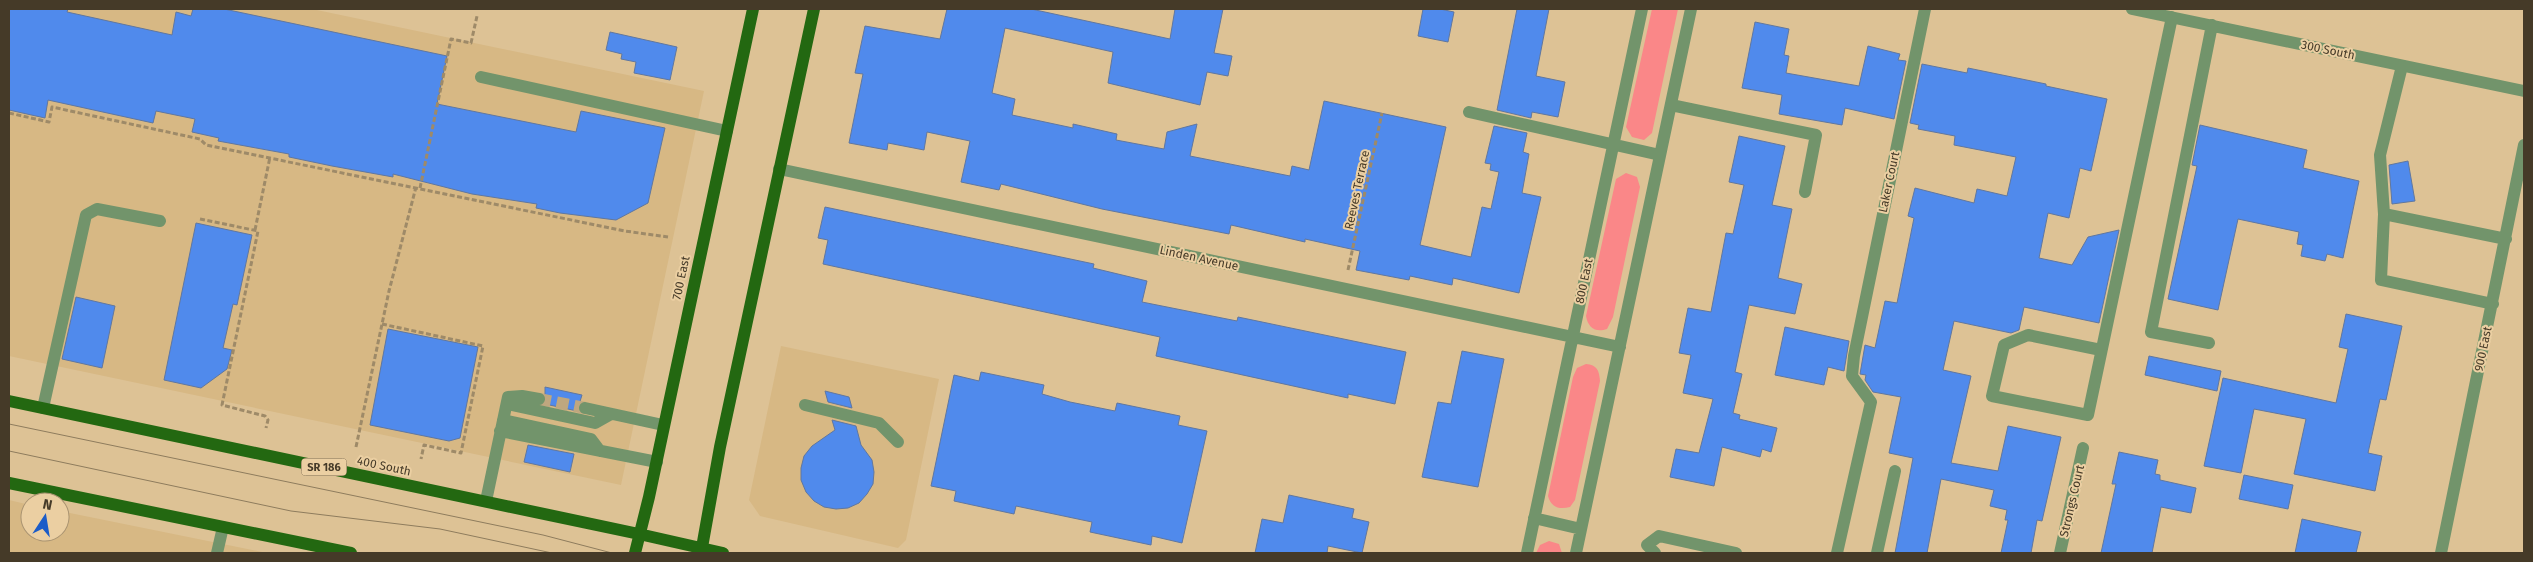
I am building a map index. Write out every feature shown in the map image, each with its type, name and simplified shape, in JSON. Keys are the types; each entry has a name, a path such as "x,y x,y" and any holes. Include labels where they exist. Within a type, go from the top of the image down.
{"main road":[{"name":"700 East","path":"635,553 657,462 663,426 753,9"},
{"path":"701,551 720,447 814,9"},
{"name":"400 South","path":"9,401 640,534 701,551 723,553"},
{"path":"9,483 351,553"}],"street":[{"name":"800 East","path":"1527,553 1642,9"},
{"path":"1576,553 1691,9"},
{"name":"Laker Court","path":"1837,553 1871,402 1852,376 1854,356 1925,9"},
{"name":"300 South","path":"2132,9 2524,91"},
{"path":"2101,350 2028,335 2004,345 1992,396 2088,415 2172,17"},
{"path":"2209,343 2151,332 2212,26"},
{"path":"2402,66 2380,155 2384,214 2380,280 2493,304"},
{"path":"481,77 726,131"},
{"path":"1671,105 1816,135 1805,192"},
{"path":"1469,112 1660,155"},
{"name":"900 East","path":"2441,553 2524,145"},
{"name":"Linden Avenue","path":"779,169 1620,347"},
{"path":"43,408 86,215 96,209 160,221"},
{"path":"2384,214 2506,239"},
{"path":"486,501 508,397 522,396 539,399"},
{"path":"507,404 595,423 611,414"},
{"path":"805,405 879,423 898,442"},
{"path":"585,408 663,426"},
{"path":"502,426 600,451 657,462"},
{"name":"Strongs Court","path":"2060,553 2084,448"},
{"path":"1876,553 1895,471"},
{"path":"1534,518 1581,528"},
{"path":"217,553 223,527"},
{"path":"1656,553 1647,545 1660,536 1736,553"}],"path":[{"path":"356,446 382,324 418,188 451,40 471,43 477,16"},
{"path":"9,113 49,122 52,107 200,139 206,145 625,231 668,238"},
{"name":"Reeves Terrace","path":"1348,270 1382,113"},
{"path":"266,428 268,420 265,416 222,405 258,231 255,230 270,157"},
{"path":"200,219 255,230"},
{"path":"382,324 483,346 461,453 424,445 421,459"}],"shaded area":[{"path":"9,9 312,9 704,91 621,485 9,356"},
{"path":"1652,9 1678,9 1652,133 1644,140 1632,137 1626,127"},
{"path":"1626,173 1637,177 1640,187 1613,317 1607,329 1596,330 1589,324 1586,316 1616,179"},
{"path":"781,346 939,379 906,540 898,548 760,516 749,500"},
{"path":"1586,364 1597,369 1600,381 1575,500 1570,507 1559,508 1551,503 1548,496 1573,377 1577,368"},
{"path":"9,500 20,503 20,542 70,542 70,513 267,553 9,553"},
{"path":"1549,541 1559,544 1562,553 1536,553 1540,545"}],"building":[{"path":"9,9 68,9 67,12 172,35 176,12 191,16 193,9 224,9 447,56 437,104 576,132 581,111 665,128 648,203 616,220 560,213 536,208 537,204 472,194 393,174 393,177 332,166 289,157 289,154 218,141 219,138 192,132 195,119 156,111 153,123 48,100 45,118 9,110"},
{"path":"947,9 1031,9 1170,39 1175,9 1223,9 1214,53 1232,56 1228,76 1207,72 1200,105 1108,83 1113,52 1005,28 992,93 1015,99 1012,115 1073,128 1073,124 1117,134 1116,140 1164,149 1167,132 1197,124 1190,156 1290,176 1292,166 1309,170 1324,101 1446,127 1420,245 1471,257 1482,207 1491,209 1499,172 1490,170 1491,164 1485,163 1494,126 1527,133 1523,152 1529,154 1522,193 1541,197 1519,293 1453,278 1452,285 1410,276 1409,280 1356,270 1360,251 1305,239 1305,242 1231,225 1229,234 1102,209 1001,184 999,190 961,182 970,141 927,132 924,150 888,143 887,150 849,143 863,74 855,73 865,26 940,39"},
{"path":"1423,9 1440,9 1454,12 1448,42 1418,36"},
{"path":"1517,9 1549,9 1536,76 1565,82 1558,117 1532,112 1531,118 1497,110"},
{"path":"1755,22 1789,29 1784,55 1789,56 1786,73 1859,86 1868,46 1900,54 1898,60 1906,61 1894,119 1845,108 1842,125 1779,114 1782,95 1742,88"},
{"path":"610,32 677,47 670,80 634,73 636,62 621,59 622,54 606,50"},
{"path":"1922,64 1967,73 1968,68 2107,99 2091,171 2080,168 2069,218 2048,213 2039,258 2072,265 2088,237 2119,230 2099,323 2024,307 2019,330 2011,333 1954,321 1943,370 1971,376 1951,463 1998,471 2008,426 2061,437 2042,521 2037,520 2031,553 2001,553 2008,520 2005,520 2007,510 1990,506 1994,490 1941,479 1927,553 1895,553 1913,458 1889,453 1901,397 1873,392 1865,380 1866,375 1860,374 1865,345 1875,348 1885,301 1897,303 1914,218 1908,216 1915,188 1974,203 1977,189 2007,196 2016,157 1954,145 1955,136 1918,129 1919,125 1910,123"},
{"path":"2200,125 2307,150 2303,168 2359,181 2343,258 2327,254 2325,261 2301,256 2303,245 2297,244 2299,232 2238,219 2218,310 2168,299 2197,166 2192,165"},
{"path":"1739,136 1785,146 1772,205 1792,209 1778,278 1802,284 1795,314 1749,305 1735,372 1742,374 1733,413 1740,415 1739,419 1777,428 1771,452 1762,449 1760,457 1722,447 1714,486 1670,477 1676,449 1699,453 1713,399 1683,393 1691,355 1679,353 1688,308 1711,312 1726,233 1733,234 1744,185 1729,182"},
{"path":"2408,161 2415,201 2392,204 2389,165"},
{"path":"825,207 1094,264 1093,268 1147,281 1142,302 1237,321 1238,317 1406,352 1395,404 1348,394 1348,398 1156,356 1160,337 823,264 828,240 818,238"},
{"path":"196,223 252,235 237,305 233,304 223,348 232,350 227,369 201,388 164,380"},
{"path":"76,297 115,306 102,368 62,359"},
{"path":"2346,314 2402,326 2386,400 2380,399 2368,453 2382,456 2375,491 2294,474 2306,419 2254,409 2241,473 2204,466 2223,378 2336,403 2348,349 2339,347"},
{"path":"1785,327 1849,341 1844,371 1828,367 1824,385 1775,375"},
{"path":"388,329 478,347 460,438 449,441 370,425"},
{"path":"1462,351 1504,359 1478,487 1422,477 1438,402 1451,404"},
{"path":"2149,356 2221,371 2217,391 2145,375"},
{"path":"981,372 1044,385 1042,394 1070,402 1115,411 1117,403 1180,416 1178,425 1207,431 1182,543 1152,536 1151,545 1090,532 1092,522 1016,506 1014,514 954,501 956,491 931,486 954,375 979,381"},
{"path":"545,387 582,395 577,411 545,404"},
{"path":"825,391 849,397 852,408 828,402"},
{"path":"832,420 856,426 861,445 872,460 873,484 859,503 848,508 824,507 814,501 806,492 801,480 804,456 812,446 835,430"},
{"path":"528,445 574,454 570,472 524,462"},
{"path":"2119,452 2158,460 2155,474 2160,475 2160,480 2196,488 2191,513 2161,507 2152,553 2101,553 2116,484 2112,484"},
{"path":"2244,475 2293,485 2288,509 2239,499"},
{"path":"1289,495 1354,509 1352,518 1369,522 1362,553 1328,546 1327,553 1255,553 1262,519 1283,523"},
{"path":"2302,519 2361,532 2356,553 2295,553"}],"tunnel":[{"path":"539,399 585,408"}],"tram line":[{"path":"9,424 543,535 612,553"},
{"path":"9,451 291,511 440,529 552,553"}]}
